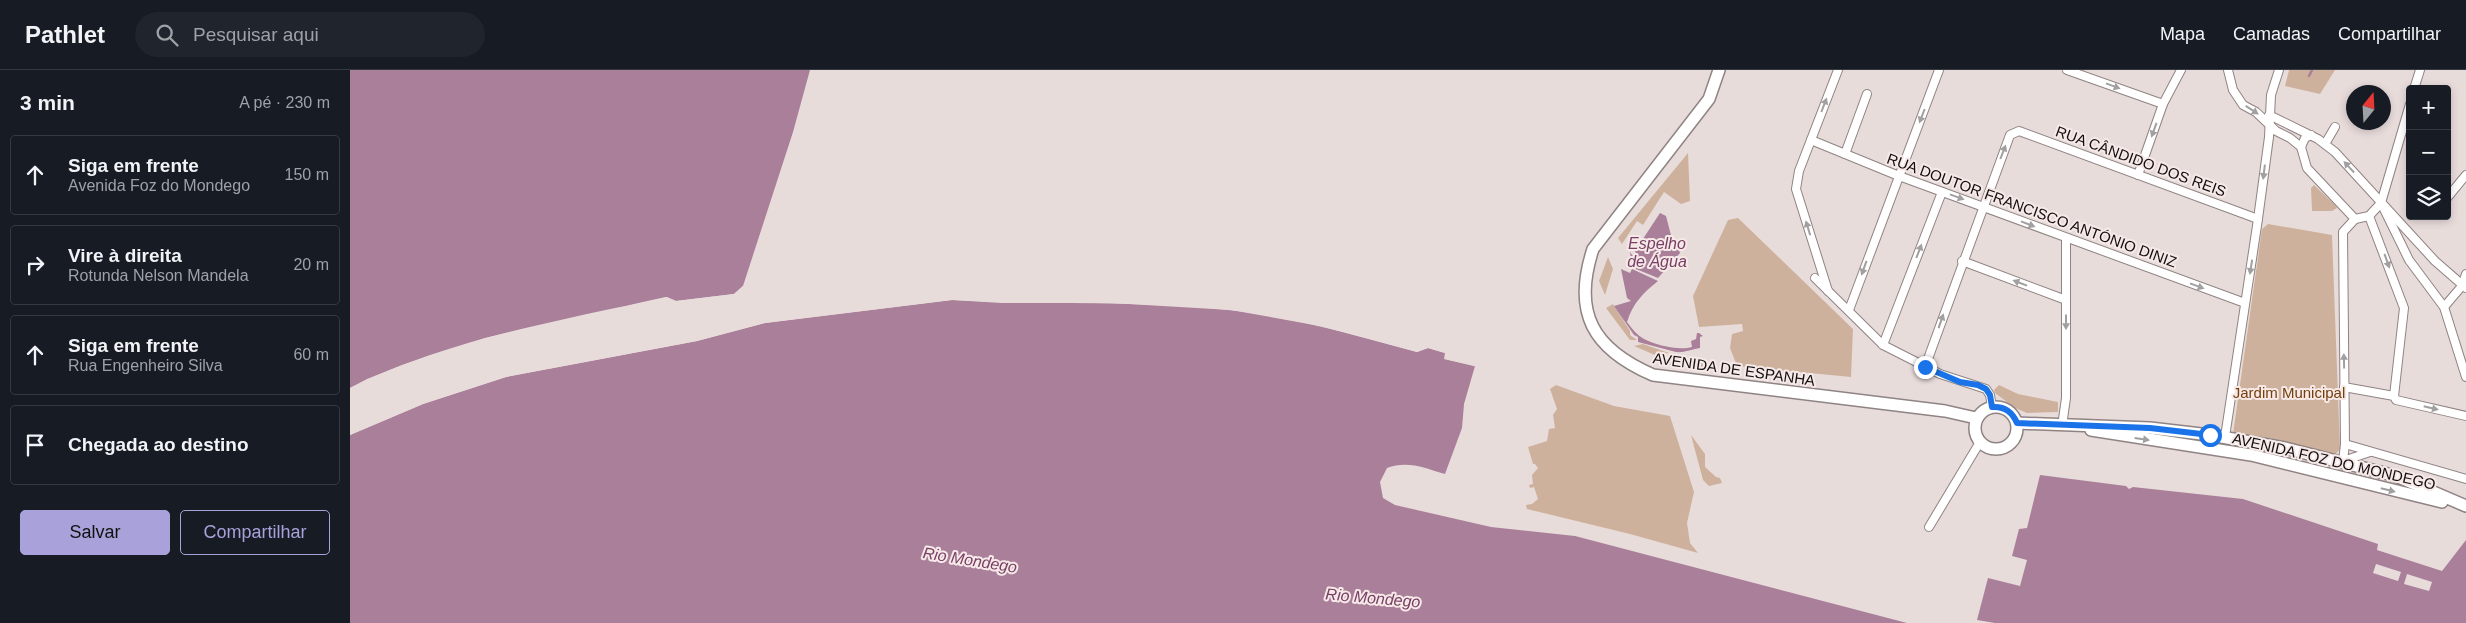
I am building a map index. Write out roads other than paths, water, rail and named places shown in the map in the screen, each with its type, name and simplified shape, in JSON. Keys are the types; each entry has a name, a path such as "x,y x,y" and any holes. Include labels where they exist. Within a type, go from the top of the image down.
{"main road":[{"name":"AVENIDA DE ESPANHA","path":"1719,70 1709,99 1594,249 1586,271 1585,303 1591,324 1603,343 1629,365 1653,375 1945,411 1976,418"},
{"path":"1992,407 2005,408 2017,423 2015,436 2005,447 1992,449 1980,442 1975,431 1976,418 1980,413 1992,407"},
{"name":"AVENIDA FOZ DO MONDEGO","path":"2017,423 2077,427 2150,428 2224,437 2343,461 2396,476 2466,506"},
{"name":"AVENIDA FOZ DO MONDEGO","path":"2077,427 2107,434 2228,451 2325,471 2387,490 2466,506"},
{"path":"2224,437 2228,451"},
{"path":"2325,471 2343,461"}],"street":[{"path":"1828,292 1796,189 1799,171 1838,70"},
{"path":"1849,310 1939,70"},
{"path":"2067,70 2163,104"},
{"path":"2138,175 2163,104 2181,70"},
{"path":"2228,70 2233,90 2243,105 2256,112 2268,125 2301,146"},
{"path":"2224,437 2258,219 2269,137 2268,125 2271,95 2279,70"},
{"path":"2415,85 2420,70"},
{"path":"1845,154 1867,94"},
{"path":"2269,115 2311,135 2325,144 2435,262 2464,287"},
{"path":"2370,452 2343,461 2345,444 2342,232 2355,219 2369,216 2382,203 2406,118"},
{"path":"2325,144 2335,127"},
{"name":"RUA CÂNDIDO DOS REIS","path":"1982,207 2010,135 2019,131 2258,219"},
{"path":"2311,135 2305,138 2301,146 2307,168 2355,219"},
{"name":"RUA DOUTOR FRANCISCO ANTÓNIO DINIZ","path":"1810,140 1899,176 2245,303"},
{"path":"2451,193 2466,175"},
{"path":"1883,345 1942,192"},
{"path":"2382,203 2409,260 2444,306 2466,377"},
{"path":"1925,367 1982,207"},
{"path":"2369,216 2404,308 2395,398"},
{"path":"2062,426 2066,398 2066,238"},
{"path":"1962,261 2066,300"},
{"path":"2444,306 2464,287 2466,274"},
{"path":"1815,278 1883,345 1925,367 1960,382 1978,385 1986,389 1990,395 1992,407"},
{"path":"2344,387 2466,416"},
{"path":"1929,527 1980,442"},
{"path":"2345,444 2466,479"}],"water":[{"path":"350,70 810,70 793,132 743,286 734,294 676,301 666,297 545,323 426,356 350,388"},
{"name":"Espelho de Água","path":"1660,213 1666,216 1673,243 1676,239 1680,253 1658,278 1636,269 1632,265 1630,252 1635,259 1638,258 1635,251"},
{"name":"Espelho de Água","path":"1621,269 1630,273 1632,269 1658,281 1639,299 1629,315 1627,322 1639,336 1668,347 1687,348 1692,347 1691,341 1696,339 1697,333 1699,333 1703,336 1700,337 1700,348 1676,352 1638,342 1638,337 1634,335 1614,306 1631,301 1627,298"},
{"name":"Rio Mondego","path":"952,300 1159,305 1228,310 1300,322 1417,352 1428,348 1445,353 1445,359 1475,366 1464,404 1462,428 1445,474 1409,465 1387,468 1380,482 1383,498 1395,505 1491,527 1575,536 1907,623 350,623 350,435 423,404 506,377 697,341 765,323"},
{"path":"2040,475 2126,486 2129,489 2133,487 2243,499 2378,544 2377,550 2442,571 2466,540 2466,623 1995,623 1977,620 1988,578 2020,586 2027,560 2012,556 2019,529 2027,528"}],"waterway":[{"path":"2309,76 2312,70"}],"park label":[{"name":"Jardim Municipal","path":"2289,392"}]}
